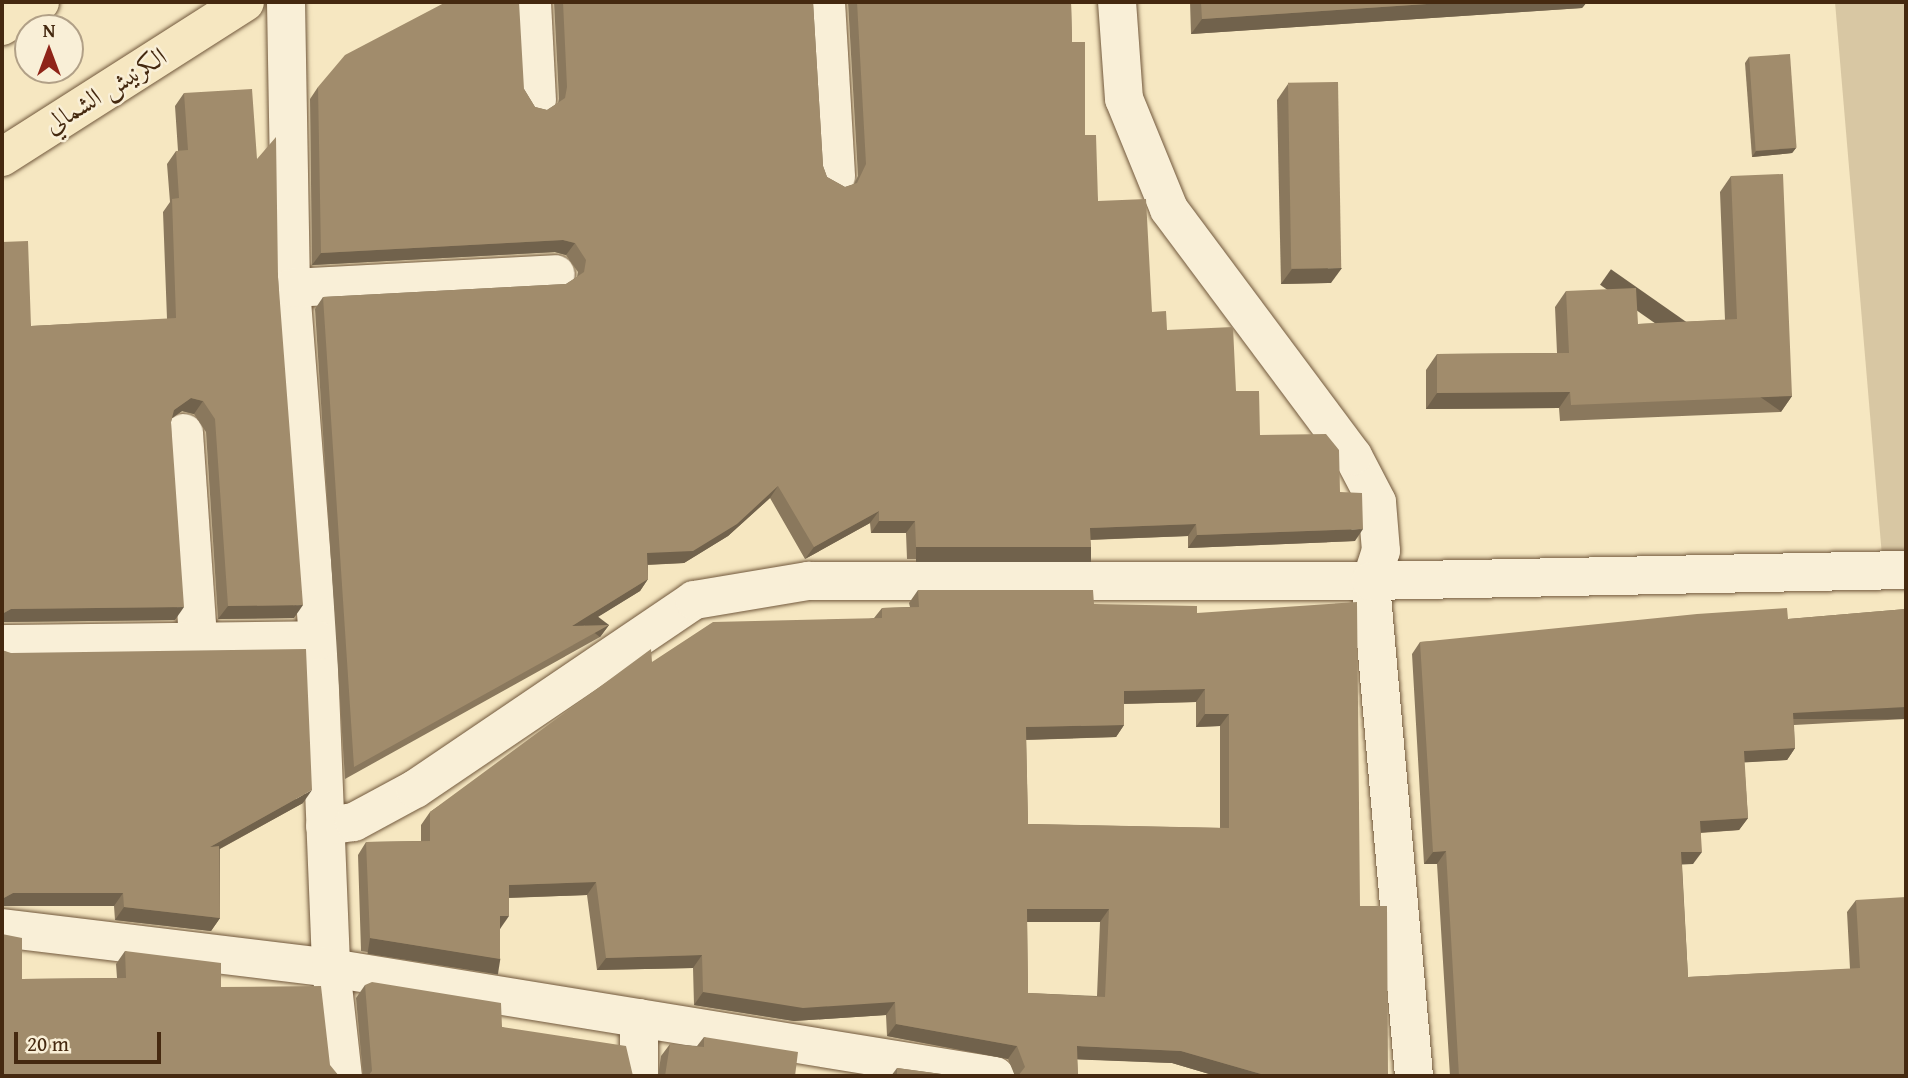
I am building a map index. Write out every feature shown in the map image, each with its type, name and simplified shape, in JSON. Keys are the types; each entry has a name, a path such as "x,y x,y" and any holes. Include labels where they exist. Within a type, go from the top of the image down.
{"main road":[{"path":"2,26 40,2"},
{"name":"الكرنيش الشمالي","path":"2,157 245,2"}],"street":[{"path":"286,2 291,288 318,640 331,968 343,1076"},
{"path":"532,2 537,100"},
{"path":"826,2 836,177"},
{"path":"1117,2 1124,99 1169,209 1353,456 1377,502 1381,551 1371,581 1414,1076"},
{"path":"291,288 556,274"},
{"path":"184,433 198,641"},
{"path":"325,825 354,822 415,789 694,600 808,581 1371,581 1906,570"},
{"path":"2,644 318,640"},
{"path":"2,928 331,968 995,1076"},
{"path":"639,1018 639,1076"}],"shaded area":[{"path":"1835,2 1906,2 1906,555 1882,556"}],"building":[{"path":"446,2 519,2 524,89 535,107 547,110 565,98 567,87 563,2 813,2 823,166 827,177 845,187 857,183 866,164 857,2 1071,2 1072,42 1085,42 1085,135 1096,135 1098,201 1146,199 1152,312 1166,311 1167,330 1233,327 1236,391 1259,391 1260,435 1326,434 1339,450 1340,492 1362,493 1363,529 1197,535 1196,524 1090,528 1091,547 916,547 915,521 879,521 879,511 814,547 778,486 737,524 693,551 647,553 648,579 572,626 609,625 354,767 323,297 566,284 584,272 586,260 575,243 563,240 321,253 318,87 345,55"},
{"path":"1201,2 1457,2 1202,19"},
{"path":"1790,54 1797,148 1756,151 1749,57"},
{"path":"1338,82 1341,268 1291,269 1288,83"},
{"path":"252,89 257,159 276,137 278,277 303,605 228,606 215,419 203,401 191,398 174,410 171,422 184,607 11,609 2,614 2,242 28,241 31,326 176,318 172,199 179,198 176,151 188,150 184,93"},
{"path":"1783,174 1792,396 1571,405 1570,392 1437,393 1437,354 1569,353 1566,291 1636,288 1638,324 1737,319 1731,176"},
{"path":"918,590 1093,590 1094,604 1197,606 1197,613 1357,602 1360,906 1387,906 1388,1076 1268,1076 1181,1051 1077,1046 1078,1076 1018,1076 1025,1067 1017,1046 896,1024 895,1002 803,1008 703,992 702,955 606,958 596,882 509,885 509,916 500,916 500,959 370,938 366,842 430,841 430,812 651,649 652,662 713,622 882,618 882,608 919,607","holes":["1205,689 1205,714 1229,714 1229,828 1028,824 1026,727 1124,725 1124,691","1027,909 1109,909 1105,997 1028,993"]},
{"path":"1787,608 1788,619 1906,609 1906,707 1793,713 1795,748 1744,751 1748,818 1700,821 1702,852 1681,852 1688,977 1860,968 1856,900 1906,897 1906,1076 1459,1076 1446,851 1433,852 1420,642 1697,614"},
{"path":"306,649 312,790 210,847 219,846 220,918 124,907 123,893 13,893 2,899 2,650 11,653"},
{"path":"2,934 22,938 22,979 126,978 125,951 221,963 221,987 321,986 330,1065 339,1076 2,1076"},
{"path":"372,982 501,1003 502,1027 626,1046 633,1076 368,1076 372,1071 365,985"},
{"path":"704,1037 798,1052 795,1076 665,1076 670,1044 704,1047"},
{"path":"897,1068 956,1076 897,1076"}]}
